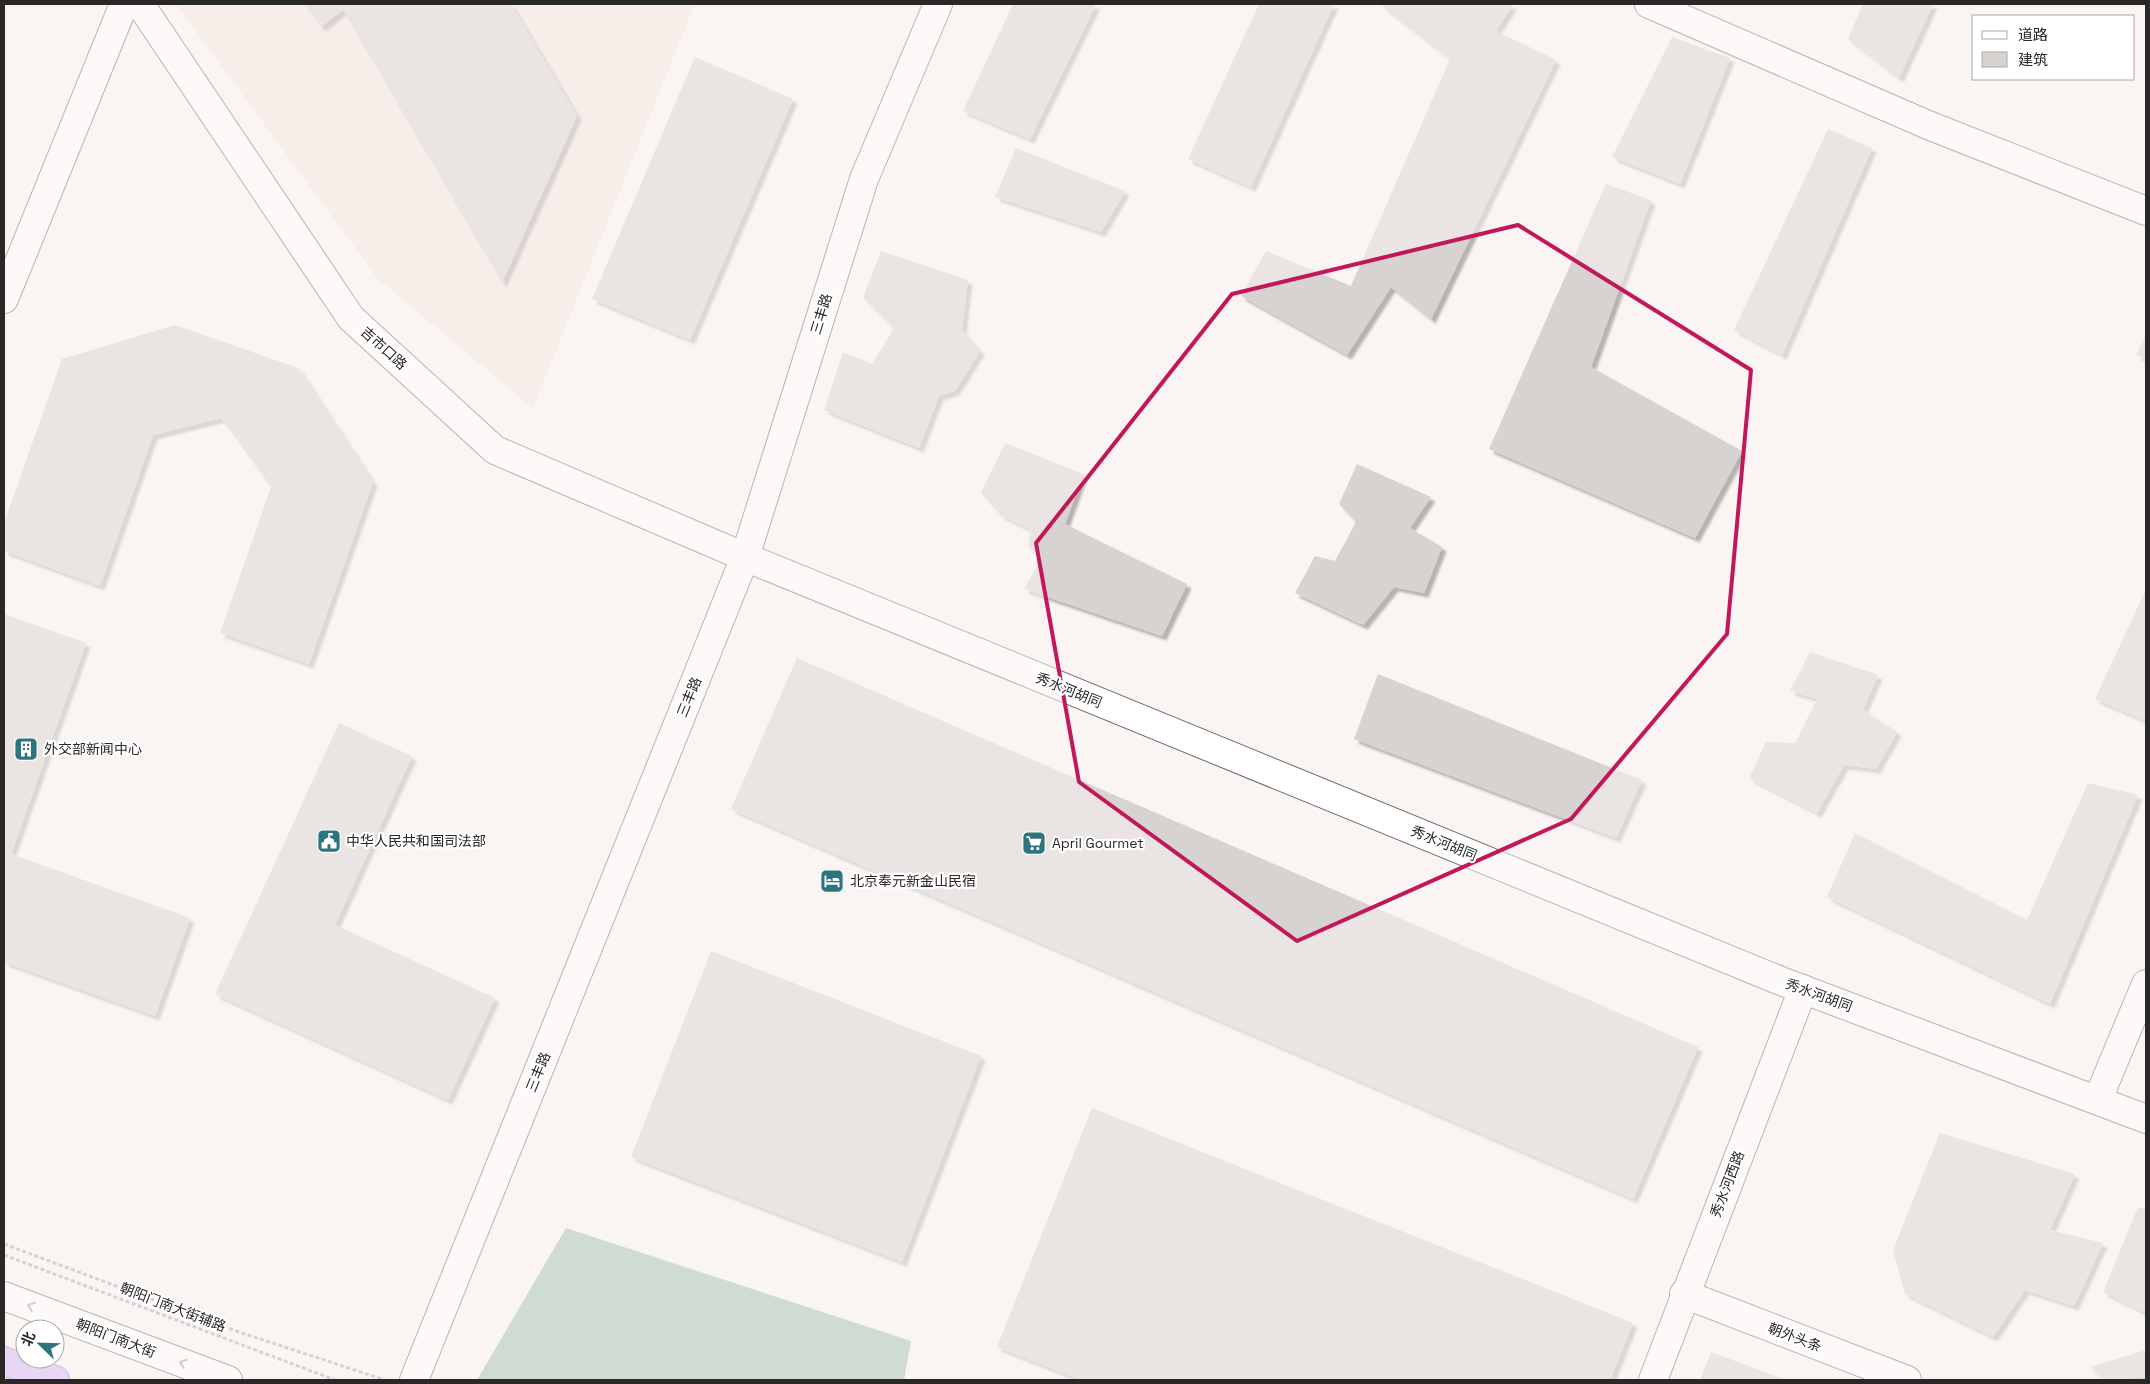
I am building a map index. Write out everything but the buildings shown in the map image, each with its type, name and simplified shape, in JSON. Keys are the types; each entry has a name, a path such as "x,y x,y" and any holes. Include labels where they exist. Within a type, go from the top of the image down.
{"highway":[{"path":"4,1361 54,1380"}],"street":[{"path":"4,299 124,4"},
{"name":"吉市口路","path":"140,4 351,318 496,450 745,558"},
{"name":"三丰路","path":"414,1380 745,558 864,179 938,4"},
{"path":"1648,4 1928,126 2146,211"},
{"name":"秀水河胡同","path":"745,558 1803,989 2098,1099 2146,1119"},
{"path":"2098,1099 2146,984"},
{"name":"秀水河西路","path":"1652,1380 1803,989"},
{"name":"朝外头条","path":"1684,1294 1907,1380"},
{"name":"朝阳门南大街","path":"4,1296 228,1380"}],"path":[{"path":"4,1244 239,1332 385,1380"},
{"name":"朝阳门南大街辅路","path":"4,1255 335,1380"}],"highlighted area":[{"path":"1518,225 1751,370 1727,634 1571,819 1297,941 1079,782 1036,543 1232,294"}],"shaded area":[{"path":"176,4 695,4 533,408 378,279"}],"green space":[{"path":"566,1228 911,1341 904,1380 477,1380"}],"place":[{"name":"外交部新闻中心","path":"26,749"},
{"name":"中华人民共和国司法部","path":"329,841"},
{"name":"April Gourmet","path":"1034,843"},
{"name":"北京奉元新金山民宿","path":"832,881"}]}
